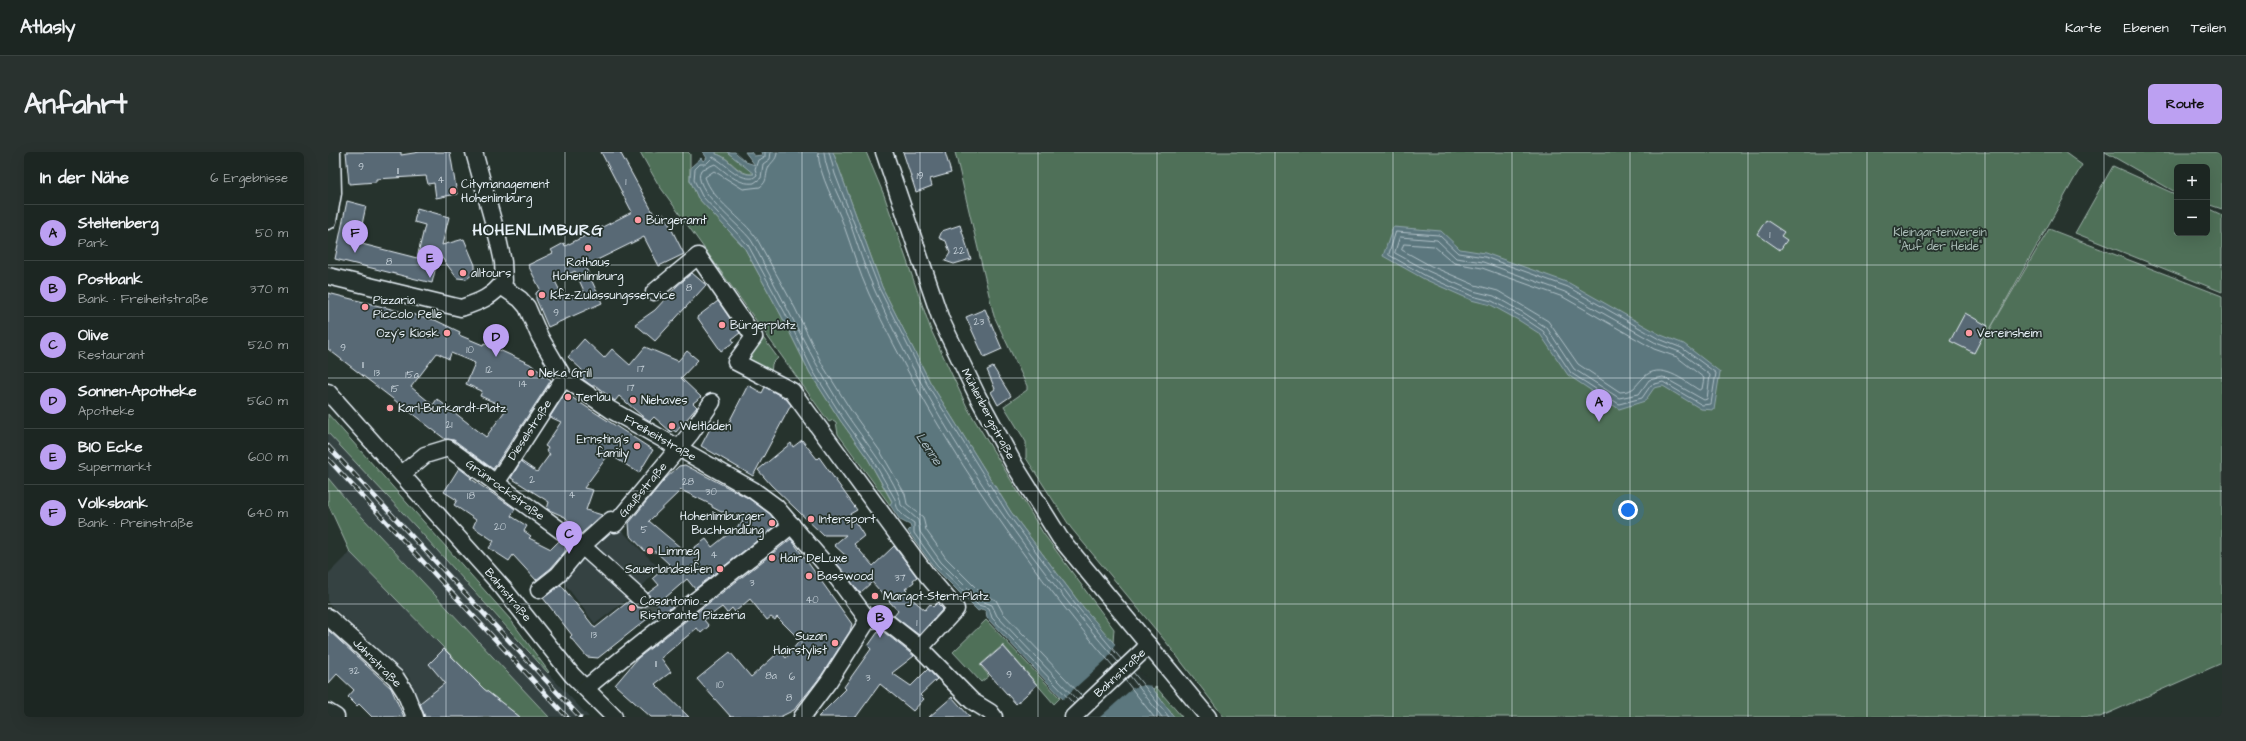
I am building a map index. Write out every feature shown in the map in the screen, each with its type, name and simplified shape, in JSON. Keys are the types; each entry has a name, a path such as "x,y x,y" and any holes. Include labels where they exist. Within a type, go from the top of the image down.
{"street":[{"path":"328,221 333,193 332,152"},
{"path":"328,276 461,308 480,302 501,286 504,282 503,262 474,152"},
{"name":"Mühlenbergstraße","path":"884,152 941,320 978,398 1015,466 1060,538 1145,650 1208,717"},
{"path":"654,292 698,256 754,337 736,362 792,391 927,575 956,609 920,648"},
{"name":"Freiheitstraße","path":"501,286 520,299 527,307 540,337 564,378 611,410 753,490 776,507 838,579 868,620"},
{"name":"Dieselstraße","path":"496,483 564,378"},
{"name":"Bahnstraße","path":"328,392 503,588 572,675 614,717"},
{"path":"678,449 712,402"},
{"name":"Grünrockstraße","path":"402,474 425,455 448,448 582,546 641,599"},
{"name":"Gaußstraße","path":"539,590 558,575 582,546 611,520 615,524 678,449"},
{"path":"586,688 661,622 673,619 792,526"},
{"name":"Jahnstraße","path":"328,617 396,678 405,692 415,717"},
{"path":"802,717 829,681 868,620 883,619 920,648 972,701 990,712 994,717"},
{"name":"Bahnstraße","path":"1074,716 1145,650"},
{"path":"328,712 336,717"}],"shaded area":[{"path":"328,433 417,528 510,633 589,717 549,717 349,503 328,478"},
{"path":"615,524 659,568 636,593 595,624 558,575"},
{"path":"350,552 484,689 520,717 424,717 410,678 328,603 328,574"}],"green space":[{"path":"640,152 688,152 690,154 690,180 698,198 744,247 781,315 810,373 840,420 868,459 892,502 890,505 838,434 836,422 833,420 829,422 658,184"},
{"path":"716,152 727,152 755,174 743,172 726,159 716,154"},
{"path":"833,152 866,152 884,195 931,330 968,409 1043,533 1114,629 1113,643 1078,601 1011,512 930,382 882,287"},
{"name":"Kleingartenverein \"Auf der Heide\"","path":"955,152 2064,152 2082,165 1985,338 2049,229 2222,296 2222,663 2100,717 1224,717 1166,642 1071,528 1026,458 1026,442 1004,406 1027,390 1027,386 994,316"},
{"path":"2105,152 2222,152 2222,209 2210,205 2210,164 2174,164 2174,191"},
{"path":"2113,166 2174,194 2174,236 2210,236 2210,209 2222,215 2222,292 2075,233"},
{"path":"761,335 778,358 772,364 771,374 748,359"},
{"path":"328,414 510,619 549,672 548,673 417,528 328,433"},
{"path":"328,478 349,503 549,717 520,717 484,689 350,552 328,504"},
{"path":"986,620 1060,698 1054,704 1003,645 980,665 989,676 981,682 953,652"},
{"path":"1156,687 1182,717 1174,717 1153,689"}],"water":[{"name":"Lenne","path":"703,152 716,152 716,154 721,156 743,173 754,174 727,152 735,152 746,162 755,165 745,152 751,152 754,156 762,155 761,152 833,152 882,287 930,382 1011,512 1078,601 1153,689 1174,717 1080,717 987,618 986,611 982,609 978,611 934,567 908,531 911,528 910,525 900,520 890,505 892,501 868,459 840,420 810,373 781,315 744,247 698,198 690,180 691,167 701,158 703,161 707,158"},
{"path":"1393,227 1441,231 1460,249 1485,253 1569,283 1661,335 1684,344 1720,372 1714,410 1701,409 1663,386 1654,388 1645,401 1619,409 1568,375 1540,334 1520,321 1491,305 1471,300 1424,279 1383,256"}],"pier":[{"path":"1116,643 1153,686 1145,685 1133,688 1100,717 1077,717 1062,700 1108,658"}],"building":[{"path":"346,152 401,152 401,155 420,152 450,152 457,194 436,198 434,183 428,184 426,176 376,179 376,182 349,184"},
{"path":"601,152 620,152 656,218 664,214 684,254 659,266 644,237 585,266 602,303 548,327 536,299 536,293 540,289 528,265 553,253 551,250 564,243 565,246 632,212","holes":["575,271 584,291 564,299 555,281"]},
{"path":"903,152 945,152 951,173 930,179 932,186 916,192"},
{"path":"347,201 366,206 358,243 417,258 425,225 414,222 417,208 449,217 442,245 464,239 475,265 475,272 467,279 457,278 439,254 432,283 335,259"},
{"path":"1766,220 1784,232 1781,236 1787,240 1780,250 1757,234"},
{"path":"960,225 971,259 954,264 945,261 950,253 946,241 939,238 942,231"},
{"path":"692,273 706,285 655,341 635,324 655,310 677,286"},
{"path":"328,293 435,320 460,332 459,335 483,345 484,343 530,364 551,380 493,469 454,440 445,439 328,349","holes":["437,353 449,359 451,353 475,363 466,384 482,391 480,396 507,408 486,437 437,399 433,405 411,387"]},
{"name":"Bürgerplatz","path":"718,301 740,333 732,339 734,342 721,351 697,317"},
{"path":"985,309 1002,349 984,357 966,317"},
{"name":"Vereinsheim","path":"1965,313 1988,326 1974,353 1950,341"},
{"path":"584,339 604,358 612,349 630,365 645,347 678,361 687,351 698,360 681,378 701,397 693,403 697,407 676,432 673,430 671,432 654,417 650,421 642,416 619,396 615,401 596,386 592,386 580,377 582,370 568,357"},
{"path":"993,367 1011,396 998,405 991,392 995,389 987,370"},
{"path":"748,385 762,393 765,387 786,399 791,405 753,476 701,446 714,421 726,428"},
{"path":"565,393 653,450 639,473 609,454 584,488 593,490 586,510 602,515 581,534 565,517 547,509 549,502 511,478 521,461 537,472 550,454 546,451 548,448 545,446 561,422 550,417"},
{"path":"802,440 817,459 819,457 857,510 850,514 864,536 854,544 873,566 894,546 917,577 913,580 914,582 905,589 907,591 905,593 925,610 930,604 933,607 937,603 943,609 919,635 894,616 898,611 872,582 860,593 837,564 845,555 834,545 846,535 823,535 771,485 758,470 791,443 793,447"},
{"path":"685,465 748,498 770,514 776,522 776,526 695,589 687,579 665,598 673,606 654,620 651,616 598,658 587,657 570,637 572,635 543,598 561,585 595,628 629,601 639,608 648,606 650,601 648,593 659,585 653,578 669,564 656,552 645,551 630,535 629,523 664,480 679,466","holes":["681,490 712,505 712,507 721,512 725,512 743,522 712,547 706,539 687,553 649,521"]},
{"path":"459,468 472,478 470,478 515,509 511,516 527,526 524,531 531,536 529,538 551,549 559,541 568,548 551,568 536,580 513,555 509,561 489,548 494,541 473,527 476,520 454,505 457,500 444,492"},
{"path":"791,539 852,624 850,631 821,676 794,710 780,717 731,717 697,679 730,652 751,677 780,651 786,658 800,640 777,617 775,620 771,617 767,620 750,599 735,612 732,608 727,613 722,607 704,620 709,626 701,633 697,628 661,658 671,672 655,684 689,717 651,717 615,685 638,658"},
{"path":"880,629 914,656 892,673 911,686 928,669 937,679 920,695 924,699 913,711 880,684 856,717 818,717 846,689 844,687 871,649 868,646"},
{"path":"328,630 391,688 404,717 372,717 359,704 357,706 348,697 354,690 337,674 328,684"},
{"path":"1003,646 1037,685 1016,704 981,665"},
{"path":"444,649 484,689 520,717 425,717 420,703 445,683 429,664"},
{"path":"952,697 970,717 929,717"}],"tunnel":[{"path":"641,599 659,619"}],"railway":[{"path":"328,446 580,717"},
{"path":"328,459 567,717"}],"place":[{"name":"Citymanagement Hohenlimburg","path":"453,191"},
{"name":"Bürgeramt","path":"638,220"},
{"name":"Rathaus Hohenlimburg","path":"588,248"},
{"name":"Volksbank","path":"355,253"},
{"name":"alltours","path":"463,273"},
{"name":"BIO Ecke","path":"430,278"},
{"name":"Kfz-Zulassungsservice","path":"542,295"},
{"name":"Pizzaria Piccolo Pelle","path":"365,307"},
{"name":"Bürgerplatz","path":"722,325"},
{"name":"Ozy's Kiosk","path":"447,333"},
{"name":"Vereinsheim","path":"1969,333"},
{"name":"Sonnen-Apotheke","path":"496,357"},
{"name":"Neka Grill","path":"531,373"},
{"name":"Terlau","path":"568,397"},
{"name":"Niehaves","path":"633,400"},
{"name":"Karl-Burkardt-Platz","path":"390,408"},
{"name":"Steltenberg","path":"1599,422"},
{"name":"Weltladen","path":"672,426"},
{"name":"Ernsting's family","path":"637,446"},
{"name":"Intersport","path":"811,519"},
{"name":"Hohenlimburger Buchhandlung","path":"772,523"},
{"name":"Limmeg","path":"650,551"},
{"name":"Olive","path":"569,554"},
{"name":"Hair DeLuxe","path":"772,558"},
{"name":"Sauerlandseifen","path":"720,569"},
{"name":"Basswood","path":"809,576"},
{"name":"Margot-Stern-Platz","path":"875,596"},
{"name":"Casantonio - Ristorante Pizzeria","path":"632,608"},
{"name":"Postbank","path":"880,638"},
{"name":"Suzan Hairstylist","path":"835,643"}],"district":[{"name":"HOHENLIMBURG","path":"538,230"}]}
